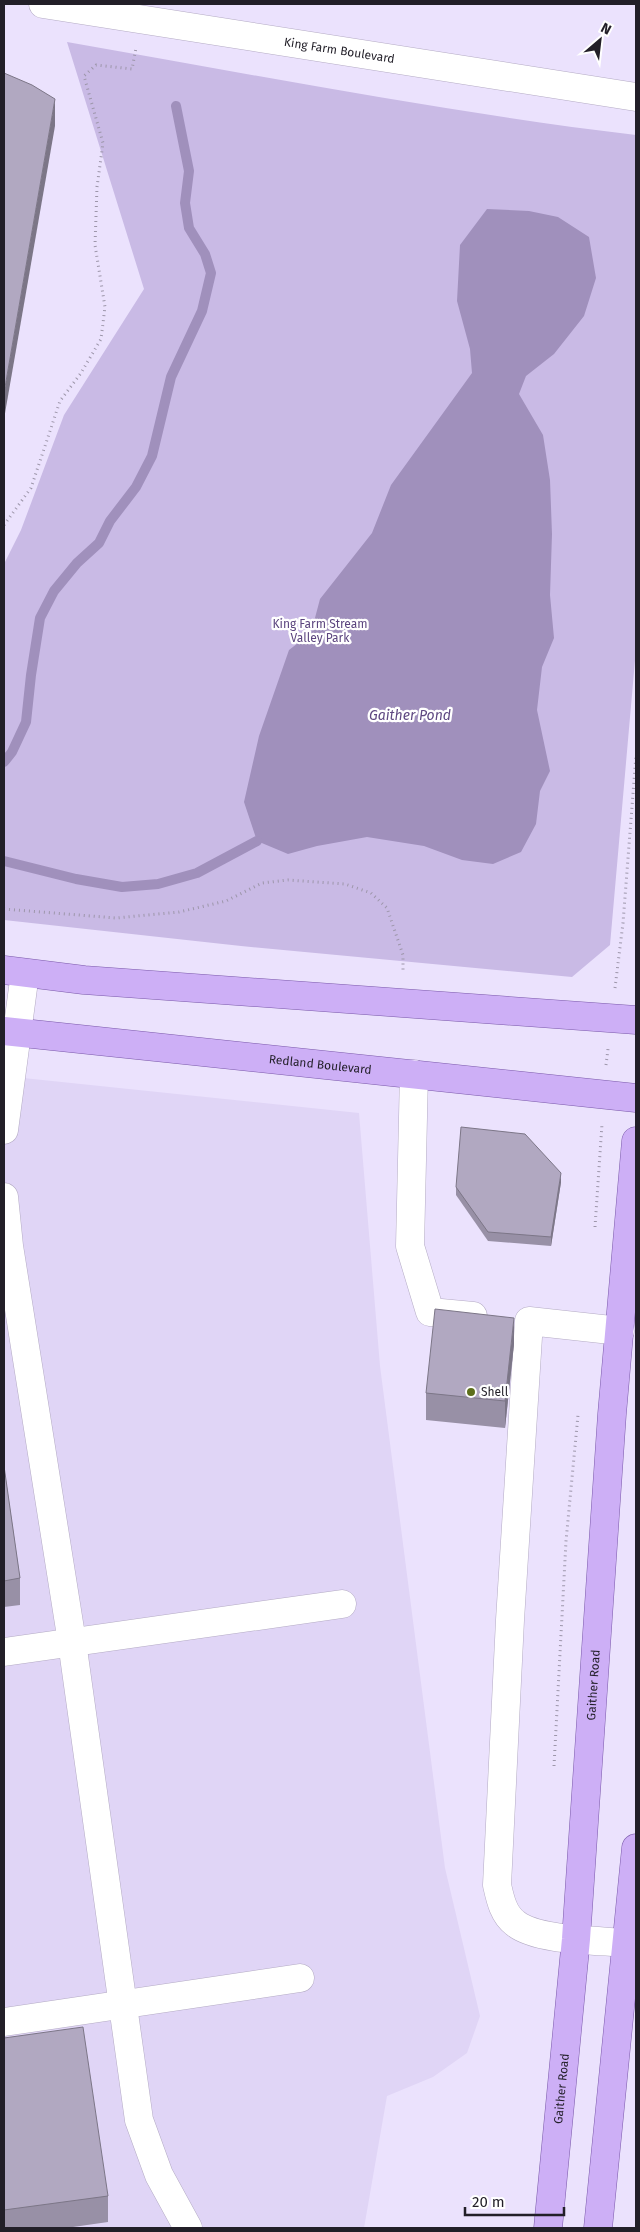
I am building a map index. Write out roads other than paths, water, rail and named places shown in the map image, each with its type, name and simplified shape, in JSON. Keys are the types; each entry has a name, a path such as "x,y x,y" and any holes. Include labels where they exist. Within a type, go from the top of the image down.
{"main road":[{"path":"14,971 84,980 636,1020"},
{"name":"Redland Boulevard","path":"10,1032 636,1098"},
{"name":"Gaither Road","path":"548,2228 576,1938 620,1331 636,1141"},
{"path":"598,2228 632,1943 636,1848"}],"street":[{"name":"King Farm Boulevard","path":"43,4 636,97"},
{"path":"4,1130 14,971"},
{"path":"414,1074 410,1246 430,1312 620,1331"},
{"path":"4,1197 14,1339 72,1642 139,2120 159,2175 188,2228"},
{"path":"529,1321 509,1640 497,1885 501,1904 514,1923 536,1933 632,1943"},
{"path":"4,1652 342,1604"},
{"path":"4,2022 300,1978"}],"water":[{"name":"Gaither Pond","path":"487,209 529,211 558,217 589,237 596,278 584,316 554,354 526,376 519,394 543,435 550,480 552,534 550,595 554,638 542,667 537,710 550,771 540,791 536,824 521,852 493,864 462,860 424,846 367,837 317,846 288,854 257,841 244,802 259,736 289,650 311,633 320,599 372,533 391,485 472,373 470,349 457,301 460,245"}],"waterway":[{"path":"4,762 12,752 26,722 40,618 54,591 77,563 99,543 110,521 136,487 152,456 171,377 202,311 211,273 205,254 189,228 185,203 189,171 176,106"},
{"path":"4,861 76,879 122,887 158,884 197,873 257,841"}],"place":[{"name":"Shell","path":"471,1392"}],"park label":[{"name":"King Farm Stream Valley Park","path":"320,631"}]}
